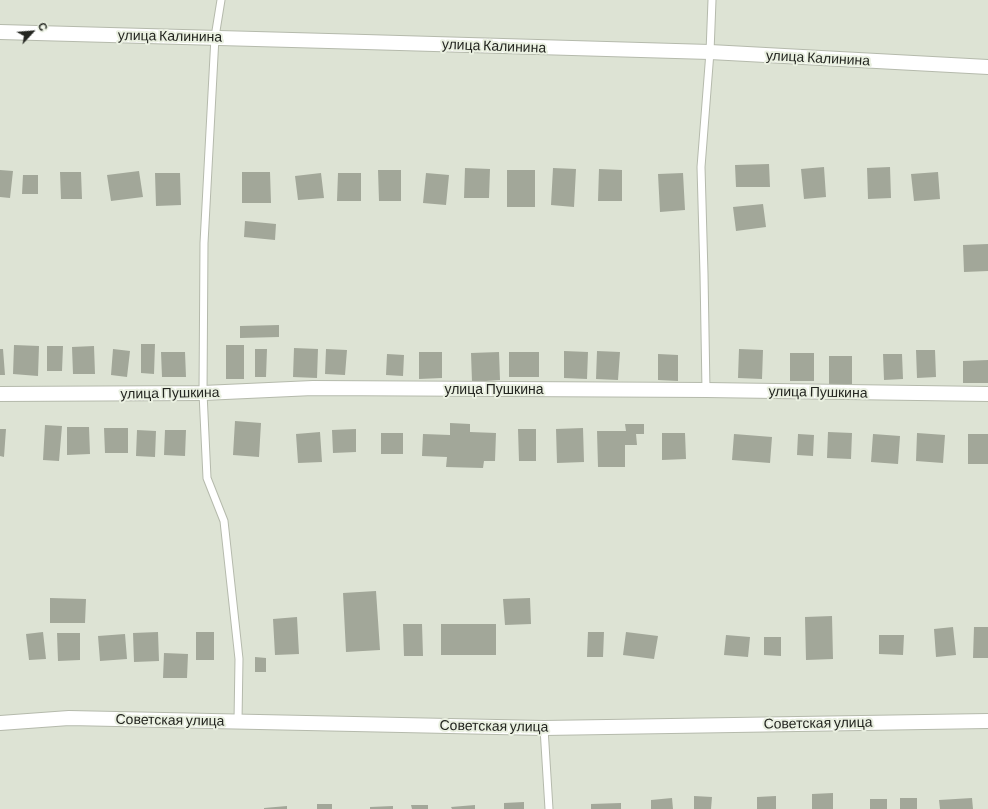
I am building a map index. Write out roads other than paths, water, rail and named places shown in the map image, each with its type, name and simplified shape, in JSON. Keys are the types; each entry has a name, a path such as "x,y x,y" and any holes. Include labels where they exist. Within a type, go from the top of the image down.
{"street":[{"name":"улица Калинина","path":"0,32 710,52 988,66"},
{"name":"улица Пушкина","path":"0,394 203,394 313,388 706,390 988,394"},
{"name":"Советская улица","path":"0,723 69,718 544,728 988,721"}],"lane":[{"path":"221,0 215,38 204,243 203,394 207,478 224,521 239,659 238,721"},
{"path":"706,390 701,167 710,52 712,0"},
{"path":"544,728 549,809"}]}
